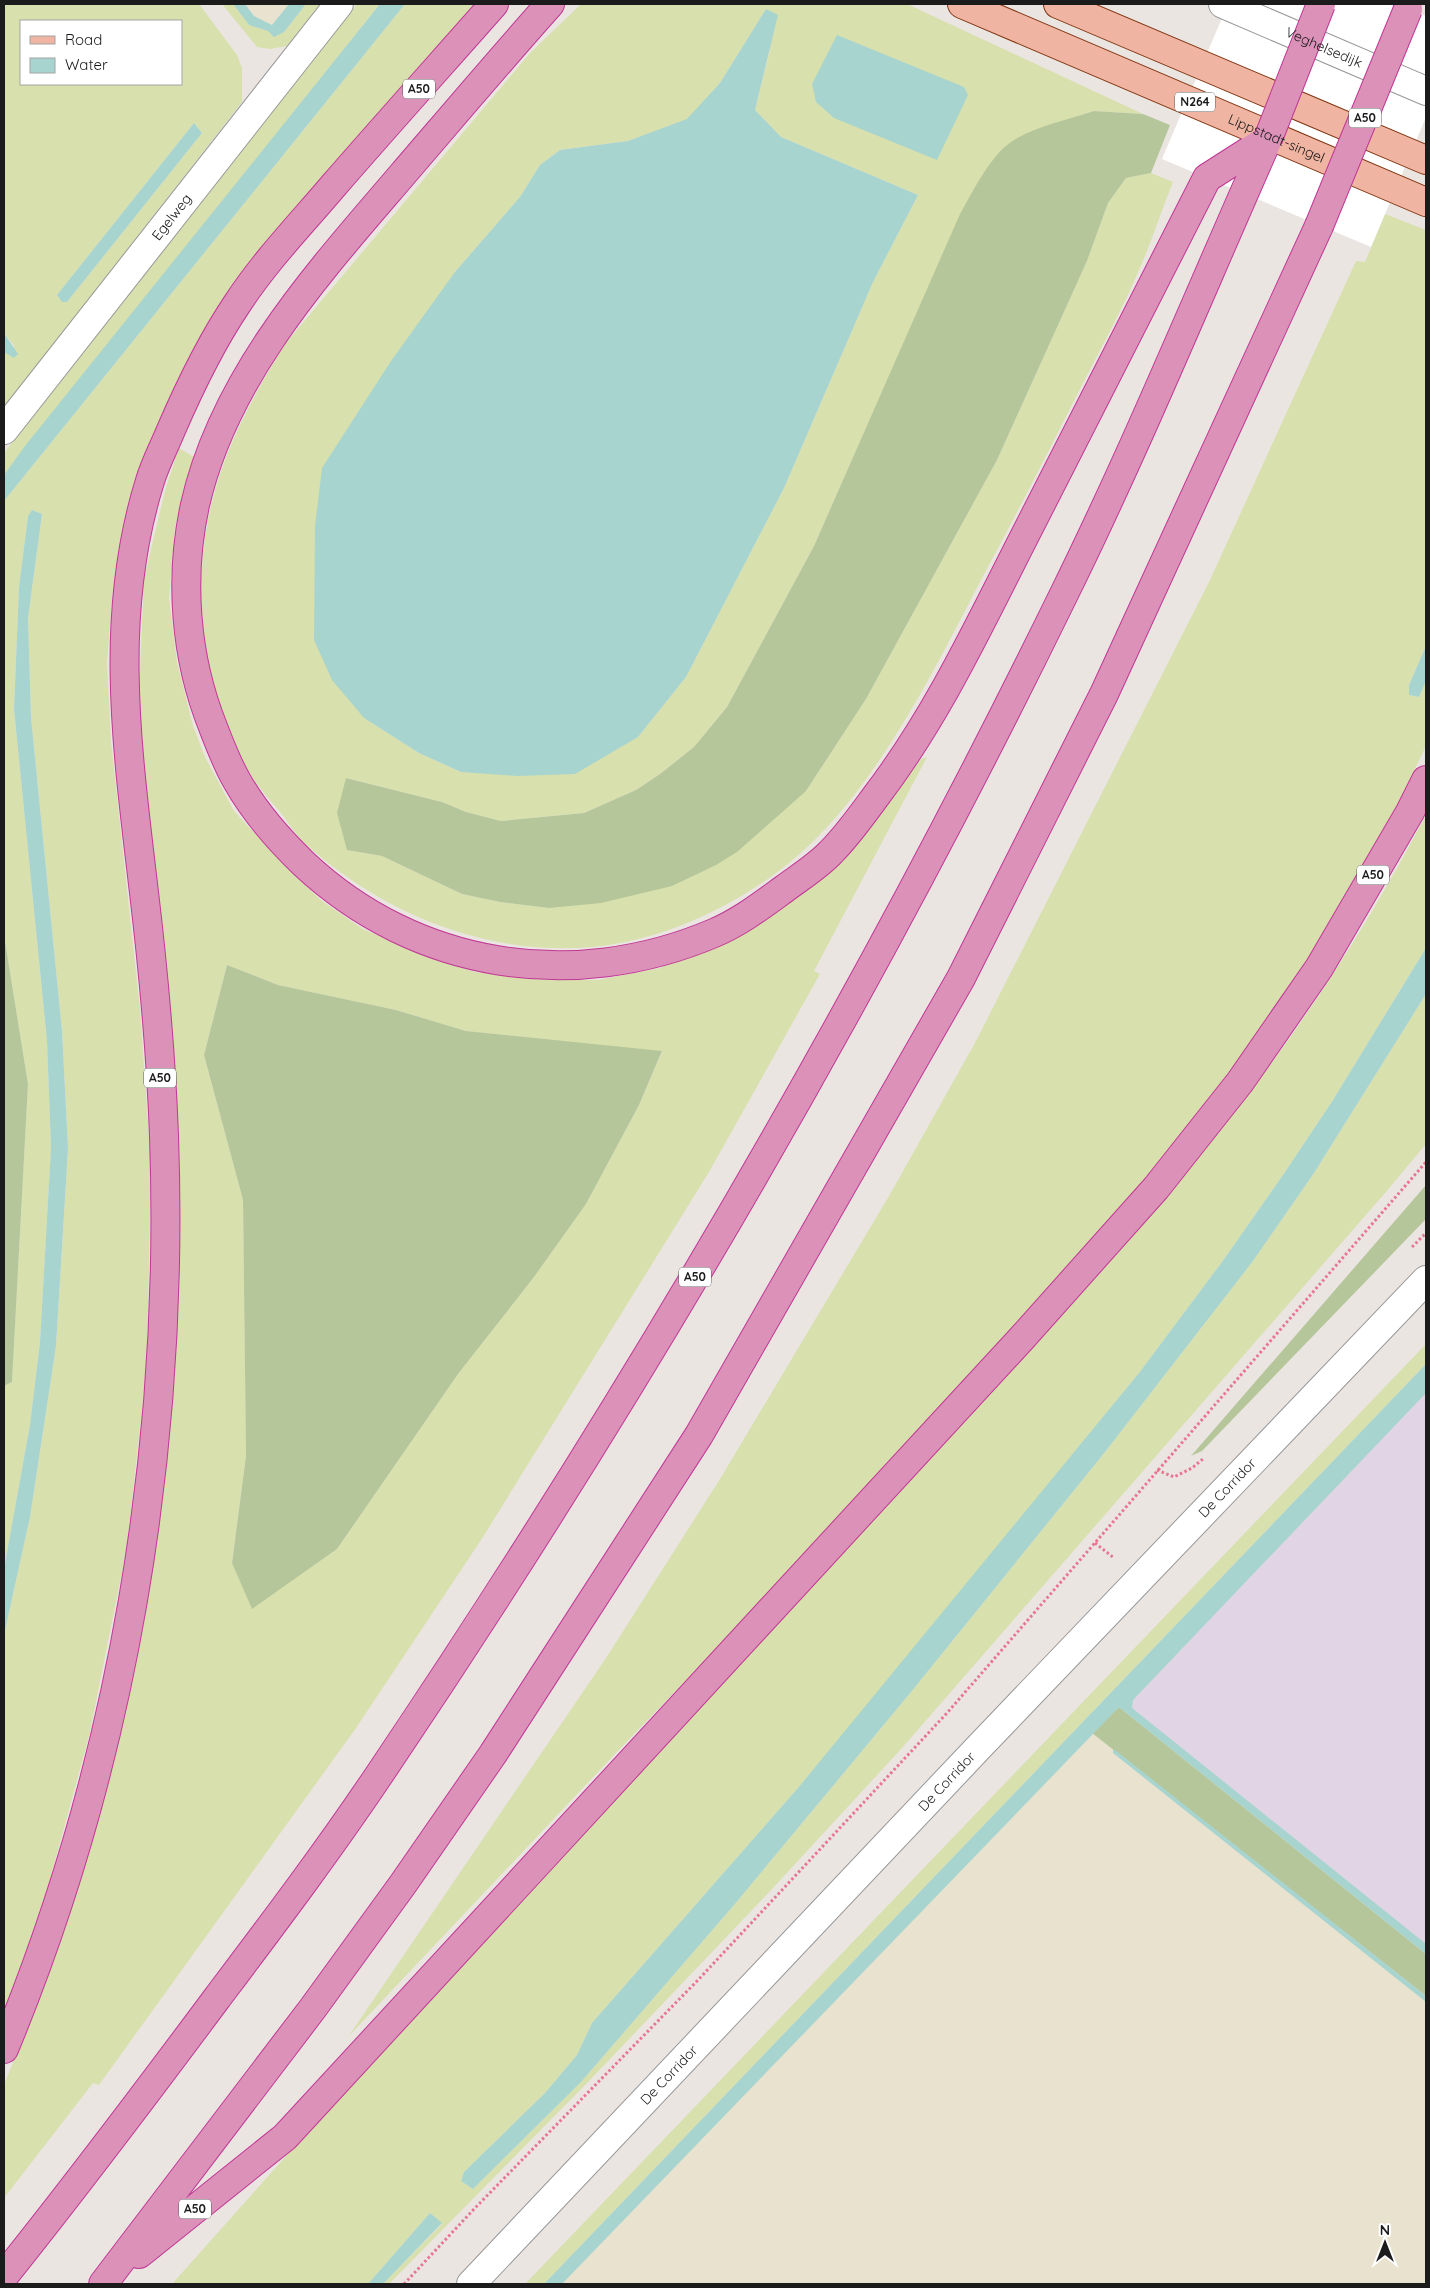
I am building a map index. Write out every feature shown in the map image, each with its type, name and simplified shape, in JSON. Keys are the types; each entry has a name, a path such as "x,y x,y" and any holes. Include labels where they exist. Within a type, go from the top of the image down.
{"highway":[{"name":"A50","path":"4,2049 29,1988 94,1784 133,1603 158,1402 165,1278 164,1134 150,943 124,700 127,590 150,478 190,387 239,300 324,198 494,4"},
{"path":"550,4 326,266 254,365 218,438 203,478 195,506 187,569 189,630 193,663 204,706 235,778 257,813 286,847 316,875 371,916 418,938 491,960 528,964 576,965 621,961 670,948 716,932 748,915 830,854 897,769 958,668 1207,178 1268,139"},
{"name":"A50","path":"4,2276 84,2176 256,1946 376,1780 537,1533 696,1276 800,1096 900,916 1064,594 1161,385 1268,139 1321,4"},
{"name":"A50","path":"104,2283 308,2016 403,1884 493,1754 700,1435 961,978 1104,694 1319,226 1409,6"},
{"name":"A50","path":"104,2283 285,2137 1016,1345 1150,1195 1240,1082 1318,968 1410,812 1426,780"}],"main road":[{"name":"Lippstadt-singel","path":"962,4 1426,202"},
{"path":"1058,4 1426,160"}],"street":[{"name":"Egelweg","path":"4,430 339,4"},
{"name":"Veghelsedijk","path":"1223,4 1426,90"},
{"name":"De Corridor","path":"471,2284 979,1747 1426,1280"}],"path":[{"path":"404,2284 475,2208 700,1979 947,1713 1426,1162"}],"shaded area":[{"path":"245,4 289,4 272,25 254,16"},
{"path":"1426,1375 1426,1947 1115,1698"},
{"path":"1092,1733 1113,1750 1113,1753 1426,2002 1426,2284 562,2284"}],"green space":[{"path":"4,4 199,4 237,55 242,68 242,102 4,408 4,351 14,358 14,346 4,333","holes":["194,123 202,133 67,302 62,301 57,295"]},
{"path":"222,4 233,4 244,18 254,26 266,30 284,32 306,4 320,4 287,46 270,49 257,47"},
{"path":"357,4 380,4 4,475 4,453"},
{"path":"405,4 474,4 264,246 209,321 179,377 144,457 123,526 112,598 107,663 111,741 140,1009 151,1164 147,1362 127,1547 89,1736 48,1887 4,2010 4,1635 30,1517 56,1346 68,1148 62,1031 31,717 28,618 42,514 32,510 28,516 19,587 14,709 47,1042 51,1148 40,1342 30,1425 4,1569 4,1386 12,1382 28,1084 4,935 4,501"},
{"path":"581,4 907,4 1143,114 1094,111 1047,126 1010,143 875,408 814,546 727,707 694,747 636,790 584,813 501,821 466,812 442,802 347,778 348,850 382,856 462,894 500,902 549,908 806,791 866,699 997,460 1087,261 1108,203 1126,178 1151,173 1173,182 1144,259 1126,300 1020,507 943,653 899,731 848,803 820,835 789,863 768,879 722,907 672,929 620,943 593,947 554,948 516,945 478,938 442,926 406,912 372,893 340,872 310,848 258,785 230,736 209,673 200,607 205,537 211,507 228,451 254,398 285,344 530,53","holes":["766,9 770,50 755,110 781,137 918,195 873,282 784,488 686,677 638,737 461,772 419,753 364,718 455,272 520,197 540,165 560,150 628,141 687,120 720,83"]},
{"path":"1094,111 1143,114 1170,125 1151,173 1126,178 1108,203 1087,261 997,460 866,699 806,791 737,852 716,865 672,886 601,903 549,908 500,902 462,894 382,856 347,850 337,813 346,778 442,802 466,812 501,821 584,813 636,790 694,747 727,707 814,546 960,214 982,175 1003,148 1020,136"},
{"path":"1385,214 1426,230 1426,646 1409,685 1409,695 1419,697 1426,681 1426,746 1387,827 1265,1028 1199,1121 790,1572 348,2037 606,1658 720,1479 889,1196 976,1041 1209,582 1356,261 1365,262"},
{"path":"179,448 194,457 175,527 169,598 177,662 193,726 205,757 234,811 288,869 322,901 363,929 429,958 475,972 533,979 598,980 660,968 732,937 865,831 921,759 927,757 814,971 820,974 709,1172 483,1537 356,1728 99,2085 93,2083 4,2198 4,2085 44,1985 103,1805 155,1545 174,1369 139,689 144,578 166,487","holes":["227,965 278,985 396,1010 466,1031 662,1052 639,1105 586,1204 534,1277 458,1374 337,1549 252,1608 232,1562 246,1456 243,1200 204,1055"]},
{"path":"1426,815 1426,948 1333,1100 1222,1262 1139,1373 913,1651 798,1788 592,2023 577,2055 545,2093 464,2172 461,2181 473,2189 581,2082 734,1905 911,1692 1105,1452 1253,1261 1314,1173 1426,994 1426,1144 1385,1193 902,1748 773,1888 590,2080 389,2284 383,2284 442,2224 430,2213 368,2284 172,2284 295,2146 1074,1301 1198,1157 1265,1073 1315,1002 1384,891"},
{"path":"4,935 28,1084 12,1382 4,1386"},
{"path":"227,965 278,985 396,1010 466,1031 662,1051 639,1105 586,1204 534,1277 458,1374 337,1549 252,1609 232,1563 246,1456 243,1200 204,1055"},
{"path":"1426,1185 1426,1219 1202,1451 1191,1456"},
{"path":"1426,1344 1426,1364 544,2284 525,2284"},
{"path":"1119,1707 1426,1954 1426,1996 1092,1733"}],"water":[{"path":"233,4 245,4 254,16 272,25 289,4 306,4 284,32 274,37 268,31 249,25"},
{"path":"380,4 405,4 4,501 4,475 25,446"},
{"path":"766,9 778,15 755,110 781,137 918,195 873,282 784,488 686,677 638,737 575,774 517,776 461,772 419,753 364,718 332,680 314,640 315,526 322,468 391,361 455,272 520,197 540,165 560,150 628,141 687,119 720,83"},
{"path":"837,35 964,87 968,95 937,160 834,118 816,102 812,84"},
{"path":"194,123 202,133 67,302 62,302 57,295"},
{"path":"4,333 18,354 14,358 4,352"},
{"path":"32,510 42,514 28,618 31,717 62,1031 68,1148 56,1346 30,1517 4,1635 4,1569 30,1425 40,1342 51,1148 47,1041 14,709 19,587 28,516"},
{"path":"1426,646 1426,681 1419,697 1409,695 1409,685"},
{"path":"1426,948 1426,994 1314,1173 1253,1261 1105,1452 911,1692 734,1905 581,2082 473,2189 461,2181 464,2172 545,2093 577,2055 592,2023 798,1788 1139,1373 1222,1262 1283,1175 1333,1100"},
{"path":"1426,1364 1426,1393 1133,1700 1132,1708 1426,1944 1426,1954 1119,1707 562,2284 544,2284"},
{"path":"1113,1750 1426,1996 1426,2002 1113,1753"},
{"path":"430,2213 442,2223 383,2284 368,2284"}],"pier":[{"path":"1228,4 1397,4 1426,16 1426,117 1371,247 1162,159"}]}
